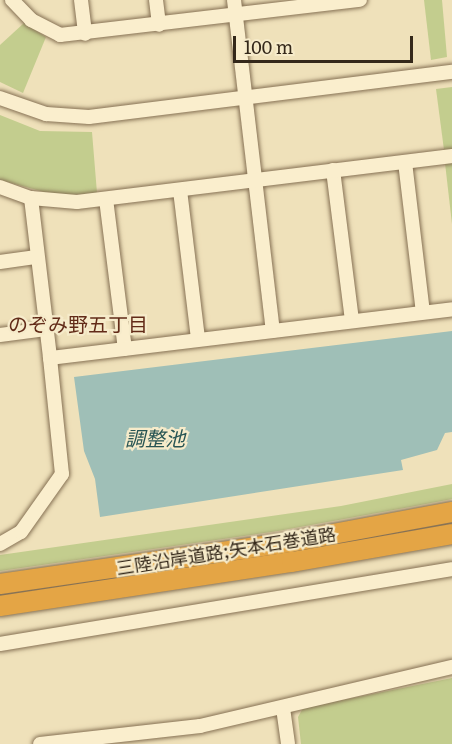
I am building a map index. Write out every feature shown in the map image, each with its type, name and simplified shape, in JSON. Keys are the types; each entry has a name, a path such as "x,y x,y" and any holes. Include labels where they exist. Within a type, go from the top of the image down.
{"highway":[{"name":"三陸沿岸道路;矢本石巻道路","path":"0,584 290,542 452,512"},
{"name":"三陸沿岸道路;矢本石巻道路","path":"0,606 292,562 452,534"}],"street":[{"path":"12,0 45,30 60,35 159,25 310,3 360,0"},
{"path":"81,0 85,34"},
{"path":"156,0 159,25"},
{"path":"234,0 273,331"},
{"path":"0,98 16,106 62,117 246,98 452,72"},
{"path":"0,187 31,198 55,203 106,199 452,156"},
{"path":"405,162 423,312"},
{"path":"333,170 352,320"},
{"path":"180,190 198,339"},
{"path":"0,544 21,532 62,474 31,198"},
{"path":"106,199 125,349"},
{"path":"0,262 37,257"},
{"path":"50,358 452,309"},
{"path":"0,334 46,329"},
{"path":"0,644 452,569"},
{"path":"40,744 200,726 452,668"},
{"path":"283,708 288,744"}],"green space":[{"path":"424,0 442,0 447,57 431,60"},
{"path":"24,23 46,37 23,93 0,82 0,45"},
{"path":"452,87 452,149 444,150 436,89"},
{"path":"0,115 40,131 92,132 97,193 59,196 0,180"},
{"path":"452,162 452,224 445,163"},
{"path":"452,484 452,499 278,531 0,571 0,555 341,506"},
{"path":"452,678 452,744 301,744 298,717 303,708"}],"water":[{"name":"調整池","path":"452,331 452,432 445,433 437,450 401,460 403,470 100,517 95,479 84,451 74,377"}],"district":[{"name":"のぞみ野五丁目","path":"78,323"}]}
